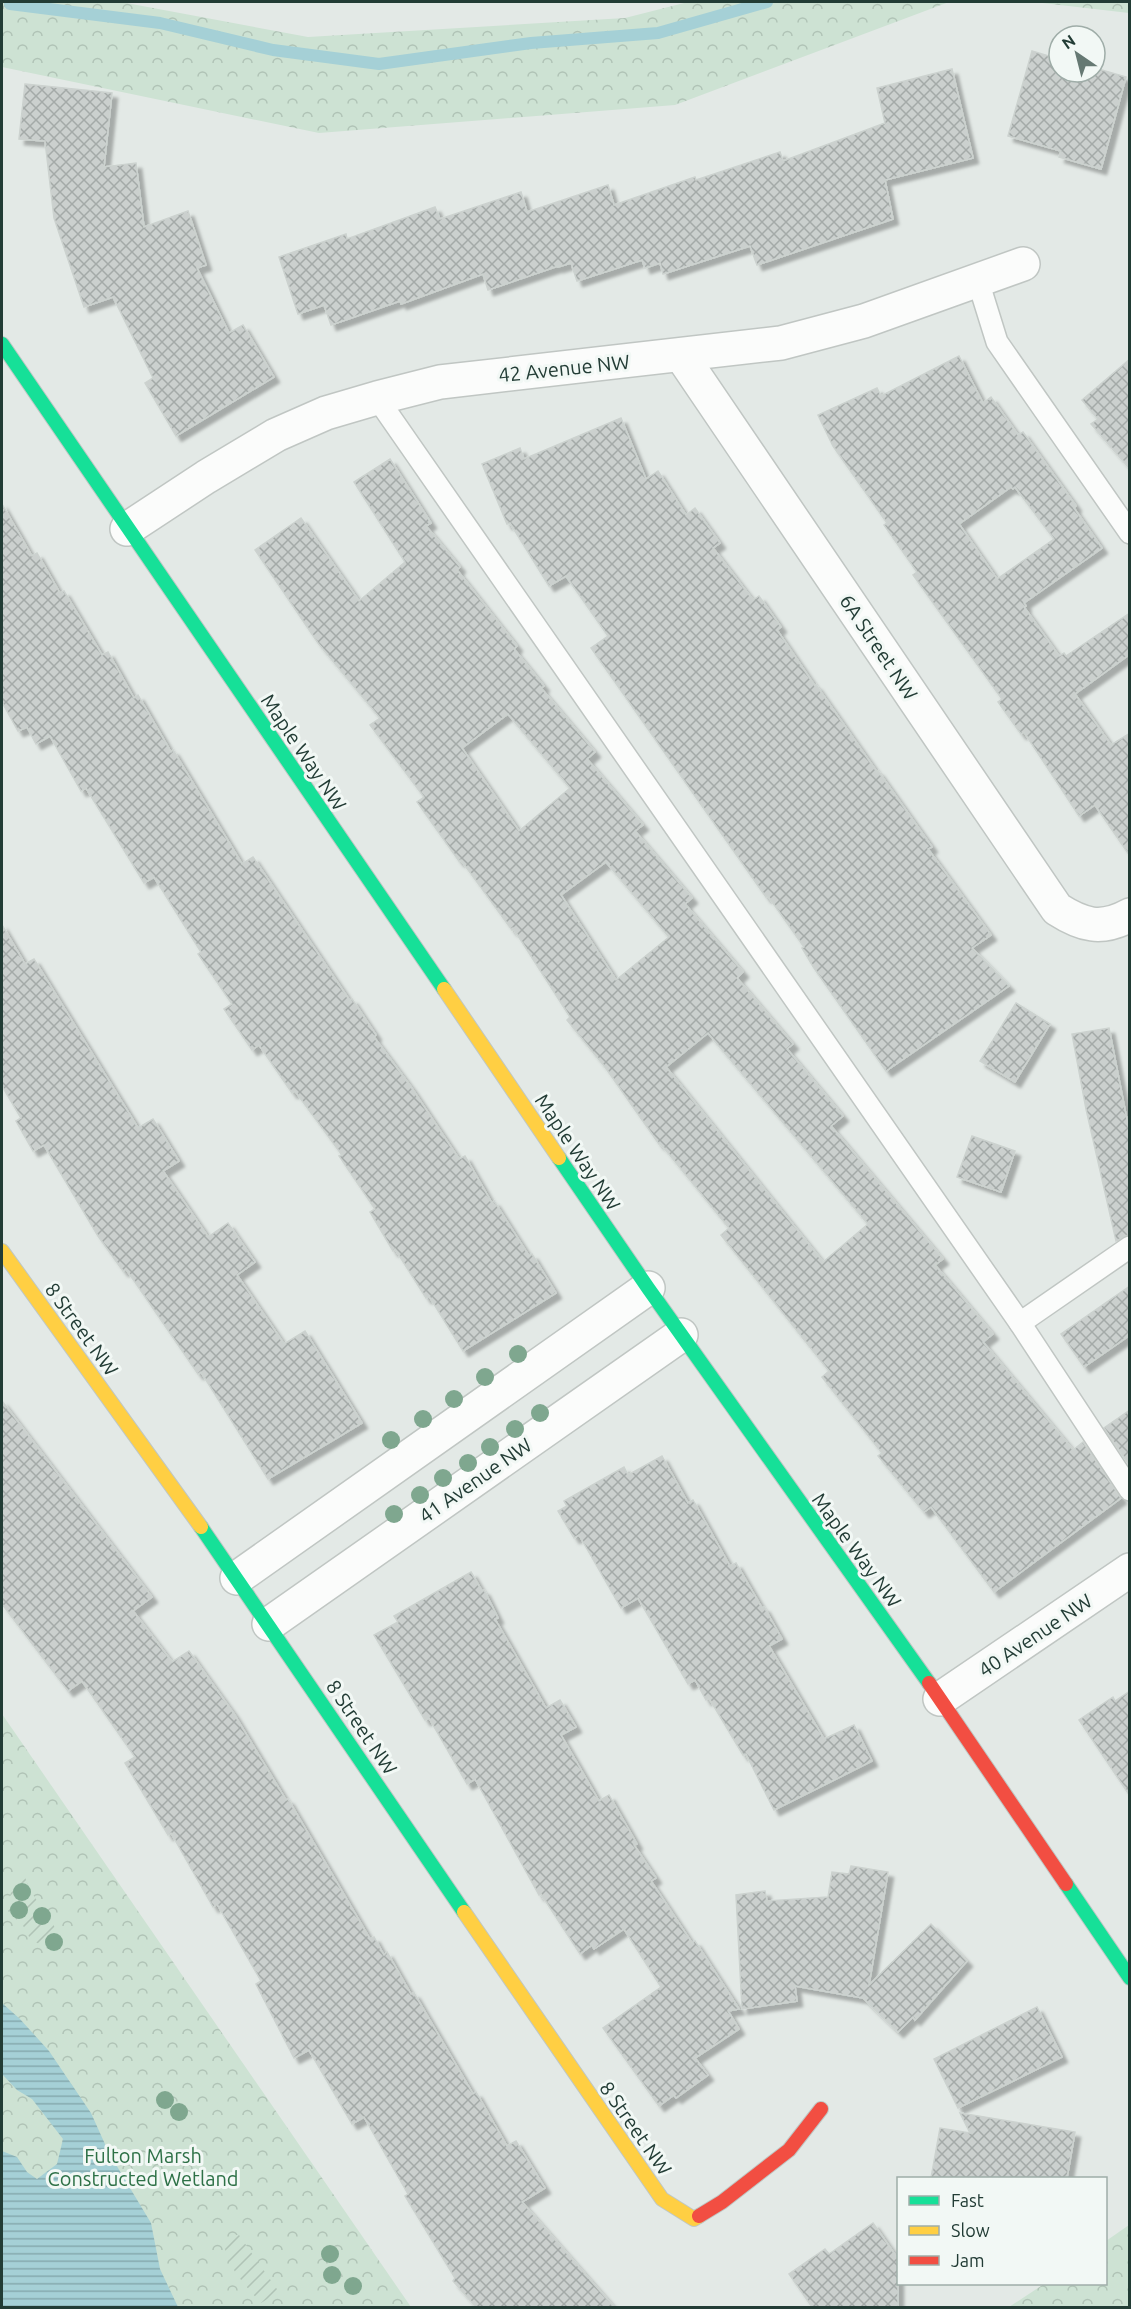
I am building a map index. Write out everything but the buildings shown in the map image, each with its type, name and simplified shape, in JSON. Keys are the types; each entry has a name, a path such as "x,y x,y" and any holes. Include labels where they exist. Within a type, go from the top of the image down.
{"street":[{"name":"42 Avenue NW","path":"127,529 206,477 276,435 326,413 440,382 781,343 864,321 1023,264"},
{"name":"Maple Way NW","path":"2,344 648,1288 940,1699 1130,1978"},
{"name":"6A Street NW","path":"681,356 1057,909 1089,925 1106,924 1130,915"},
{"name":"8 Street NW","path":"2,1251 237,1578 662,2199 694,2219 722,2202 789,2150 821,2109"},
{"path":"237,1578 648,1288"},
{"name":"41 Avenue NW","path":"269,1624 681,1335"},
{"name":"40 Avenue NW","path":"940,1699 1130,1570"}],"lane":[{"path":"978,281 997,342 1130,533"},
{"path":"377,398 1020,1323 1130,1490"},
{"path":"1020,1323 1130,1247"}],"green space":[{"path":"2,2 121,2 308,37 625,18 688,2 949,2 675,105 319,133 2,67"},
{"path":"1034,2 1129,2 1129,13"},
{"name":"Fulton Marsh Constructed Wetland","path":"2,1714 411,2307 2,2307"},
{"path":"25,1877 30,1890 55,1928 61,1943 57,1951 50,1950 30,1939 25,1928 8,1911 14,1887"},
{"path":"1129,2225 1129,2307 1009,2307 1042,2285 1107,2285 1107,2240"},
{"path":"232,2235 239,2235 279,2292 261,2303 236,2274 227,2256 225,2239"}],"water":[{"path":"2,2003 49,2051 91,2113 109,2153 151,2223 160,2269 178,2307 2,2307 2,2151 17,2157 27,2172 37,2179 57,2164 63,2139 32,2099 17,2090 2,2074"}],"waterway":[{"path":"10,4 160,23 273,50 379,64 531,43 658,33 767,2"}],"traffic: fast":[{"path":"2,344 444,989"},
{"path":"559,1158 648,1288 929,1683"},
{"path":"201,1527 464,1912"},
{"path":"1066,1884 1130,1978"}],"traffic: slow":[{"path":"444,989 559,1158"},
{"path":"2,1251 201,1527"},
{"path":"464,1912 662,2199 694,2219 699,2216"}],"traffic: jam":[{"path":"929,1683 1066,1884"},
{"path":"699,2216 722,2202 789,2150 821,2109"}]}
